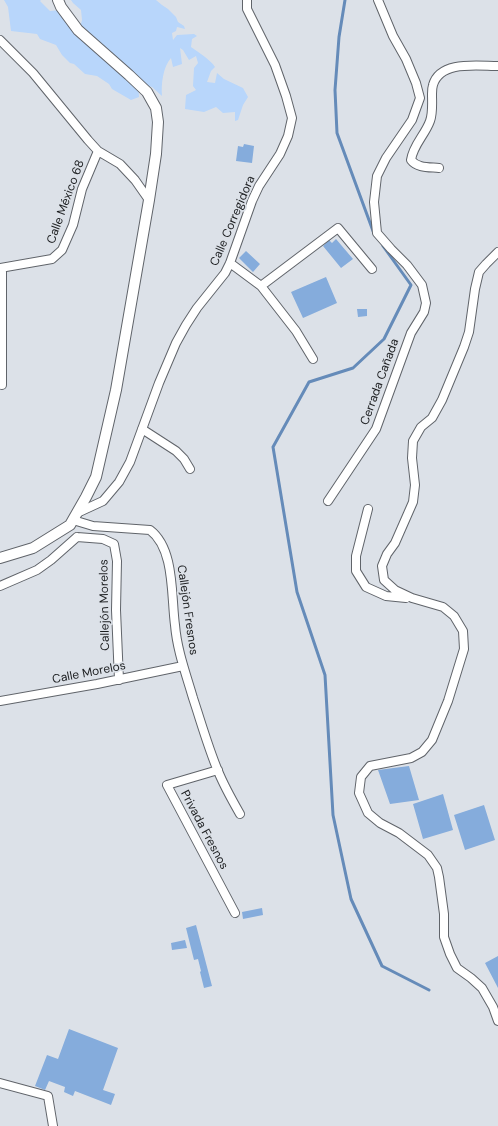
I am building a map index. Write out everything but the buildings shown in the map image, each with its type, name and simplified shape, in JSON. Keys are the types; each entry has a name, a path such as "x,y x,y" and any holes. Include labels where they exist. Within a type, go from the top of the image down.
{"street":[{"path":"0,558 33,548 73,520 96,477 116,390 156,154 158,122 156,108 147,92 78,30 61,7 58,0"},
{"name":"Calle Corregidora","path":"73,520 103,502 119,482 130,462 176,343 197,308 225,273 252,201 264,177 280,154 288,136 292,118 286,96 275,65 247,9 247,0"},
{"name":"Cerrada Cañada","path":"328,501 376,430 411,333 426,309 422,285 407,265 377,233 374,202 377,176 386,158 412,120 420,98 416,83 406,59 378,0"},
{"path":"0,40 33,73 98,151"},
{"path":"439,168 422,167 414,164 411,160 412,152 429,123 432,113 432,85 444,70 456,67 498,66"},
{"name":"Calle México 68","path":"1,268 52,260 62,250 68,238 82,189 98,151 120,164 135,180 149,200"},
{"path":"261,286 338,228 372,269"},
{"path":"498,252 479,272 469,332 442,400 432,418 421,428 413,441 412,458 415,485 412,502 395,543 387,554 382,566 384,580 394,590 412,598 443,607 454,616 463,631 464,648 448,701 432,740 422,752 411,758 370,766 361,777 359,793 368,813 380,823 398,833 428,855 437,868 444,914 444,937 450,954 457,968 482,988 493,1007 498,1021"},
{"path":"230,263 261,286 296,331 313,359"},
{"path":"1,268 2,385"},
{"path":"142,429 176,451 184,459 190,469"},
{"path":"368,509 356,556 356,571 366,587 386,596 412,598"},
{"path":"0,586 37,570 77,538 73,520"},
{"name":"Callejón Fresnos","path":"73,520 93,526 150,530 160,541 167,560 172,588 175,625 183,666 218,770 240,814"},
{"name":"Callejón Morelos","path":"77,538 103,539 114,544 117,561 116,610 119,680"},
{"name":"Calle Morelos","path":"0,701 119,680 183,666"},
{"name":"Privada Fresnos","path":"218,770 167,785 235,913"},
{"path":"0,1083 48,1096 53,1126"}],"shaded area":[{"path":"4,0 41,0 40,1 50,11 60,10 80,28 82,20 81,10 71,0 156,0 168,9 176,17 178,22 184,26 185,29 177,27 176,31 172,33 173,40 177,35 194,34 197,36 192,39 191,47 215,67 211,71 207,82 215,83 217,73 224,79 243,88 248,97 243,105 238,120 235,121 235,112 223,113 216,107 204,112 185,109 186,95 196,90 193,86 194,68 198,63 196,56 189,60 180,48 182,64 173,67 171,58 166,66 163,76 162,96 152,87 144,85 135,73 128,75 138,83 139,97 131,100 112,89 109,84 97,76 85,74 62,55 56,45 40,39 37,34 11,31 8,7"}],"waterway":[{"path":"345,0 339,37 335,90 337,133 373,231"},
{"path":"383,246 411,285 384,339 353,368 309,382 273,447 297,592 325,675 333,815 351,899 382,966 429,990"}]}
